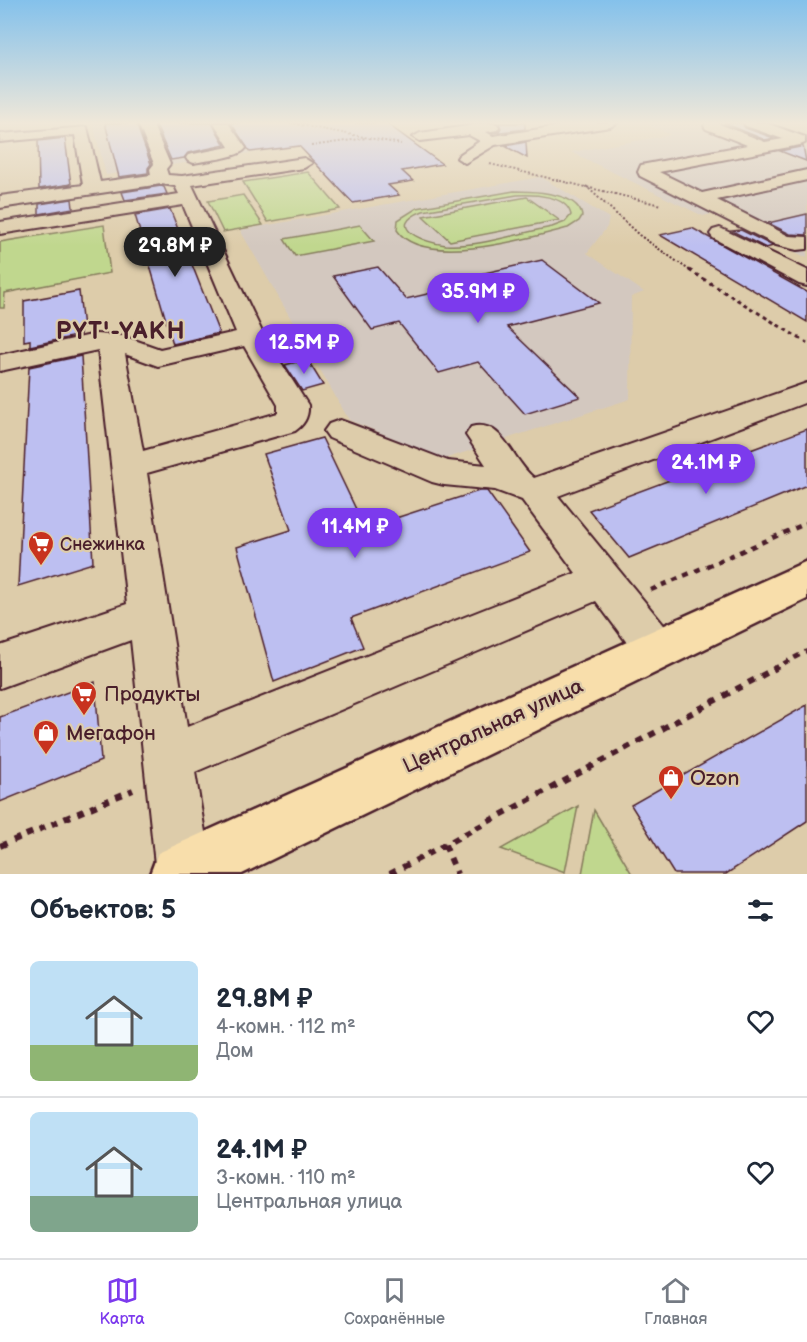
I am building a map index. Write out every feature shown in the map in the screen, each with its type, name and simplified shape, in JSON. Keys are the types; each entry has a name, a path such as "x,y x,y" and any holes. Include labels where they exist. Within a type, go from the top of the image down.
{"main road":[{"name":"Центральная улица","path":"182,873 807,579"}],"lane":[{"path":"88,164 92,189"},
{"path":"129,466 284,424 291,419 293,405 251,336 169,164"},
{"path":"0,228 200,164"},
{"path":"0,202 92,189 175,173 294,164"},
{"path":"678,164 646,170 649,175 783,241 797,244 807,243"},
{"path":"699,199 807,175"},
{"path":"697,221 807,279"},
{"path":"0,363 96,342 112,355 158,357 251,336"},
{"path":"112,355 129,466 182,873"},
{"path":"340,431 444,473 490,476 527,489 807,392"},
{"path":"482,435 603,580 657,649"},
{"path":"168,759 603,580"},
{"path":"0,667 147,616"}],"path":[{"path":"491,164 659,204 697,221"},
{"path":"585,185 639,235 666,255 807,343"},
{"path":"390,874 807,651"},
{"path":"445,845 458,874"}],"shaded area":[{"path":"103,164 180,164 106,175"},
{"path":"595,164 807,164 807,258 717,213 703,216"},
{"path":"541,177 609,218 607,227 587,253 644,292 631,297 630,399 444,459 349,420 240,230"}],"green space":[{"path":"308,172 340,209 268,222 243,182"},
{"path":"514,191 553,194 572,202 579,208 582,216 579,221 568,228 504,243 452,249 429,248 410,242 397,230 398,220 417,208","holes":["517,195 548,197 563,203 571,215 565,222 552,227 472,244 437,244 419,238 407,228 407,223 412,217 423,211"]},
{"path":"243,195 263,225 223,232 208,201"},
{"path":"527,197 559,220 450,241 423,216"},
{"path":"104,225 110,273 5,293 4,308 0,308 0,242"},
{"path":"360,225 374,241 295,256 284,239"},
{"path":"578,806 565,872 501,849"},
{"path":"594,810 632,874 582,874"}],"building":[{"path":"38,164 68,164 71,184 39,189"},
{"path":"116,164 151,164 148,173 119,177"},
{"path":"316,164 442,164 402,171 413,181 388,185 399,195 353,203"},
{"path":"161,186 167,194 125,200 122,192"},
{"path":"72,199 73,208 39,214 39,204"},
{"path":"170,209 219,333 173,344 135,215"},
{"path":"807,214 807,235 790,234 768,223"},
{"path":"692,228 807,292 807,322 660,235"},
{"path":"741,230 773,246 766,248 732,231"},
{"path":"542,260 599,303 507,327 580,397 525,414 478,362 439,373 399,323 372,330 333,276 378,267 406,299 483,281 476,275"},
{"path":"79,291 83,328 80,328 80,335 30,346 30,340 24,341 24,301"},
{"path":"81,356 93,563 18,586 29,367"},
{"path":"307,359 323,385 302,391 285,365"},
{"path":"807,429 807,485 629,558 589,510"},
{"path":"322,438 365,528 479,491 487,491 530,552 351,618 363,647 274,682 237,547 291,530 264,454"},
{"path":"95,682 101,761 0,802 0,717"},
{"path":"807,705 807,821 726,874 674,874 631,805"}],"place":[{"name":"Снежинка","path":"41,567"},
{"name":"Продукты","path":"84,717"},
{"name":"Мегафон","path":"46,756"},
{"name":"Ozon","path":"671,801"}],"district":[{"name":"PYT'-YAKH","path":"121,331"}]}
